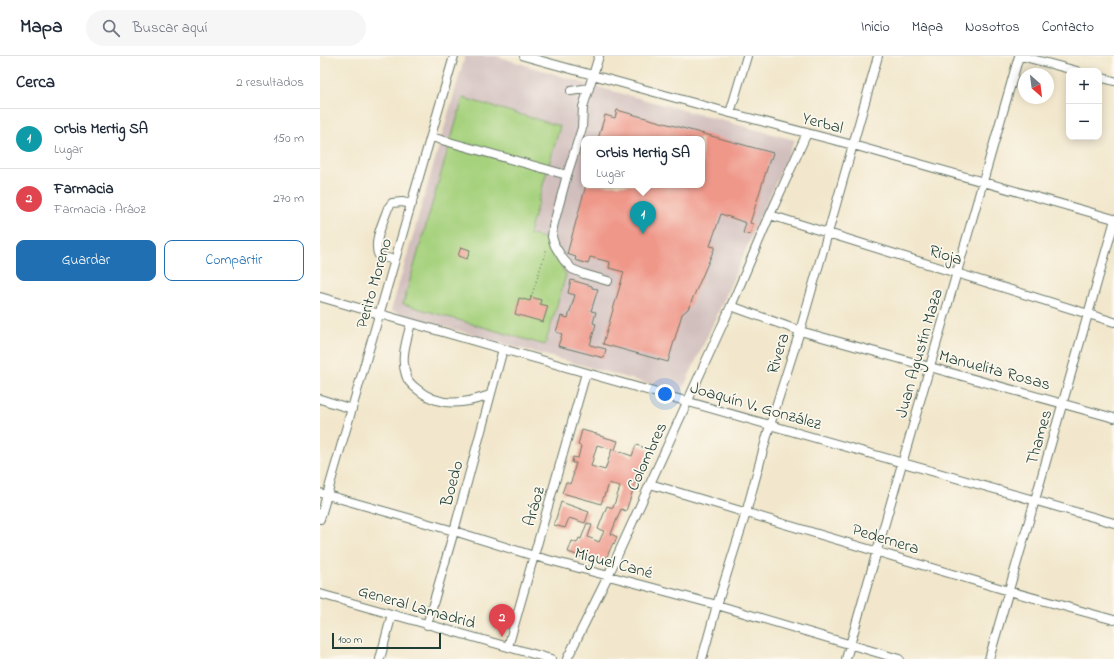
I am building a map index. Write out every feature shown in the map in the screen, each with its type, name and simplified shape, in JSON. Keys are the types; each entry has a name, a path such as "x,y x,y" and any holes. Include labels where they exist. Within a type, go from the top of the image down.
{"street":[{"name":"Perito Moreno","path":"320,519 324,494 352,409 454,56"},
{"name":"Yerbal","path":"524,56 593,76 853,145 1114,219"},
{"path":"599,56 583,107 582,128 567,175 553,227 552,237 555,246 563,259 572,269 608,281"},
{"path":"730,113 747,56"},
{"name":"Rivera","path":"702,659 717,605 746,513 770,425 800,331 878,56"},
{"path":"1020,56 1066,68"},
{"name":"Juan Agustín Maza","path":"846,659 956,273 1020,56"},
{"path":"1102,78 1114,81"},
{"path":"571,91 589,88"},
{"name":"Colombres","path":"567,659 608,576 808,133"},
{"path":"431,137 567,175"},
{"path":"395,260 379,256 376,251 377,242 388,208 392,203 402,202 412,204"},
{"name":"Rioja","path":"770,216 1114,322"},
{"name":"Thames","path":"989,659 1089,315 1114,223"},
{"name":"Joaquín V. González","path":"320,297 1114,523"},
{"name":"Manuelita Rosas","path":"731,306 800,331 1114,418"},
{"path":"411,323 403,361 406,376 415,387 425,396 439,401 456,403 475,400 490,395"},
{"name":"Boedo","path":"427,624 503,349"},
{"name":"Aráoz","path":"508,647 586,373"},
{"path":"320,399 352,409"},
{"name":"Pedernera","path":"650,484 1009,591 1114,620"},
{"name":"Miguel Cané","path":"324,494 454,530 534,556 717,605 900,659"},
{"name":"General Lamadrid","path":"320,594 552,659"},
{"path":"380,659 392,614"}],"path":[{"path":"531,297 552,237"}],"shaded area":[{"path":"465,56 496,56 590,85 795,140 681,393 391,311"}],"green space":[{"path":"463,98 560,126 529,234 547,239 566,275 545,345 403,304"}],"building":[{"path":"617,110 773,153 750,223 753,224 750,235 743,233 746,223 721,214 710,246 715,247 688,309 682,314 668,362 603,344 624,272 609,268 610,262 590,257 588,264 575,260 576,257 567,254 585,188 705,188 705,136 599,136 605,115 615,118"},
{"path":"461,247 470,250 467,259 458,256"},
{"path":"571,280 598,289 591,311 596,312 593,323 596,324 590,345 606,349 604,358 558,346 562,334 556,332 561,316 568,318 575,295 568,293"},
{"path":"531,297 541,300 540,304 548,306 543,322 515,314 519,298 530,301"},
{"path":"582,430 618,441 614,450 632,456 636,445 649,449 626,511 621,509 611,534 617,537 604,563 594,557 593,561 568,552 572,541 577,543 579,538 581,539 587,523 592,525 588,537 599,542 604,531 598,529 607,506 613,508 620,487 609,483 601,504 562,493 566,482 570,484 574,473 576,463 572,463 573,457 578,458 581,446 578,445","holes":["597,445 612,449 605,470 591,466"]},
{"path":"561,502 589,512 585,523 569,518 565,528 554,525"}],"place":[{"name":"Orbis Mertig SA","path":"643,234"},
{"name":"Farmacia","path":"502,637"}]}
